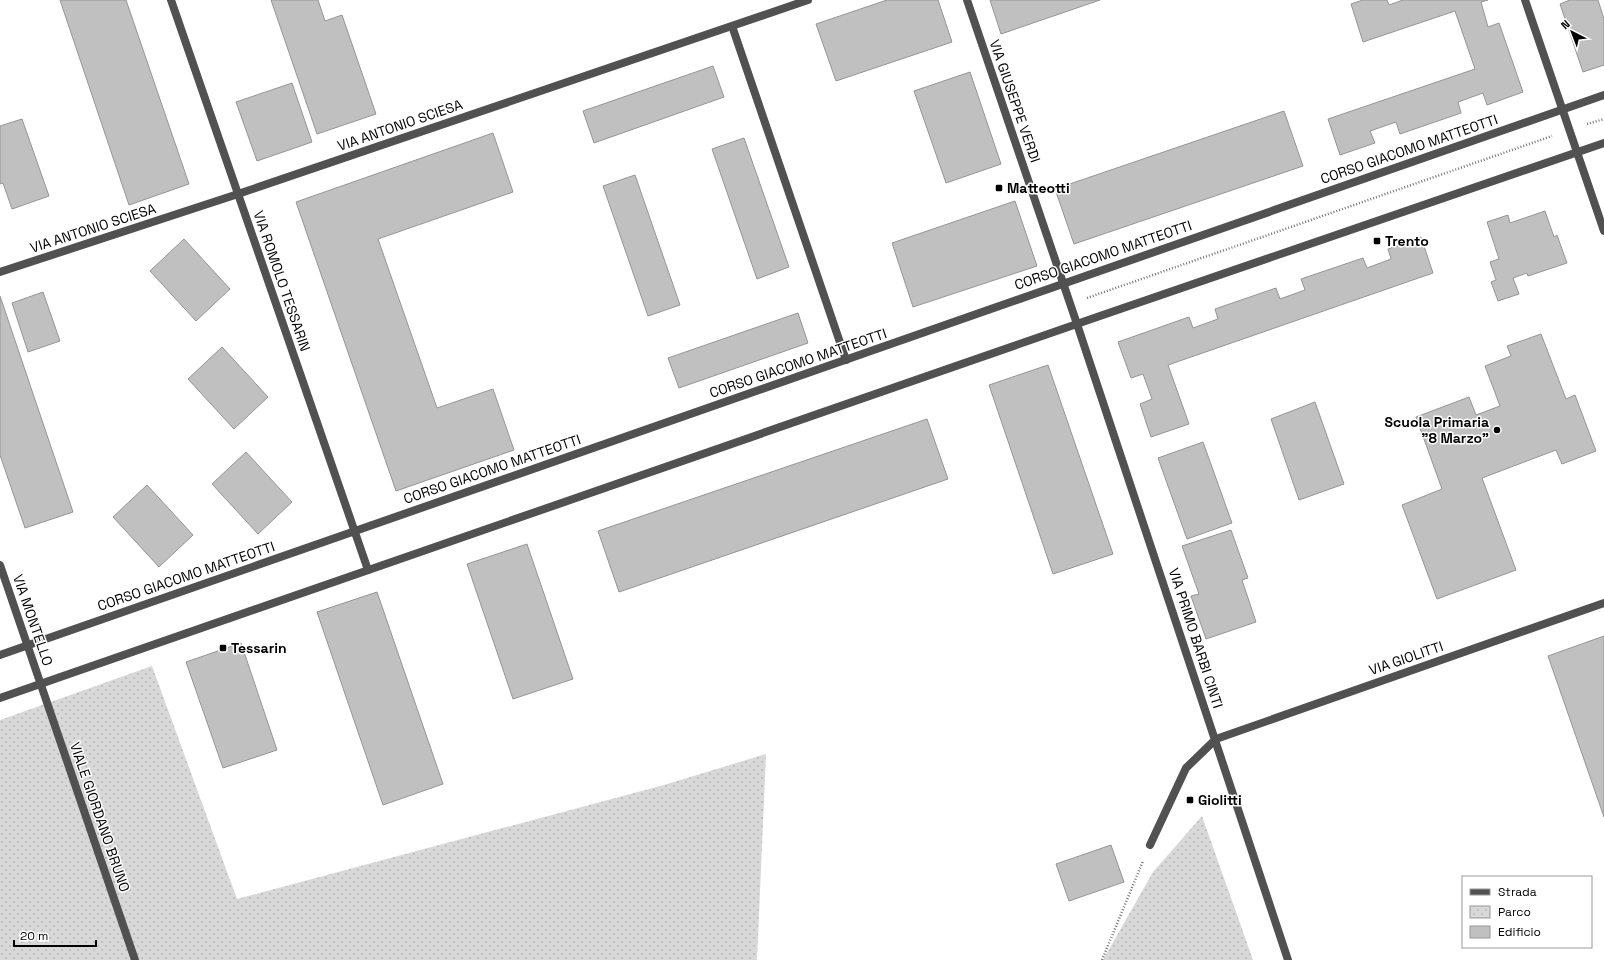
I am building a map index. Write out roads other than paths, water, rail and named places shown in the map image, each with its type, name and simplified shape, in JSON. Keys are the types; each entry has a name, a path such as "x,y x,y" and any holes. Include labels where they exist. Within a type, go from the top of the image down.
{"street":[{"name":"VIA ROMOLO TESSARIN","path":"171,0 368,570"},
{"name":"VIA ANTONIO SCIESA","path":"0,272 238,194 808,0"},
{"name":"VIA GIUSEPPE VERDI","path":"967,0 1077,324"},
{"path":"1525,0 1564,109 1577,153 1604,231"},
{"path":"732,26 846,360"},
{"name":"CORSO GIACOMO MATTEOTTI","path":"0,655 1604,95"},
{"path":"0,698 1077,324 1604,143"},
{"name":"VIA PRIMO BARBI CINTI","path":"1077,324 1216,738 1288,960"},
{"name":"VIA MONTELLO","path":"0,565 41,683"},
{"name":"VIA GIOLITTI","path":"1216,738 1604,603"},
{"name":"VIALE GIORDANO BRUNO","path":"41,683 135,960"},
{"path":"1150,845 1186,768 1216,738"}],"place":[{"name":"Matteotti","path":"999,188"},
{"name":"Trento","path":"1377,241"},
{"name":"Scuola Primaria \"8 Marzo\"","path":"1497,430"},
{"name":"Tessarin","path":"223,648"},
{"name":"Giolitti","path":"1190,800"}]}
